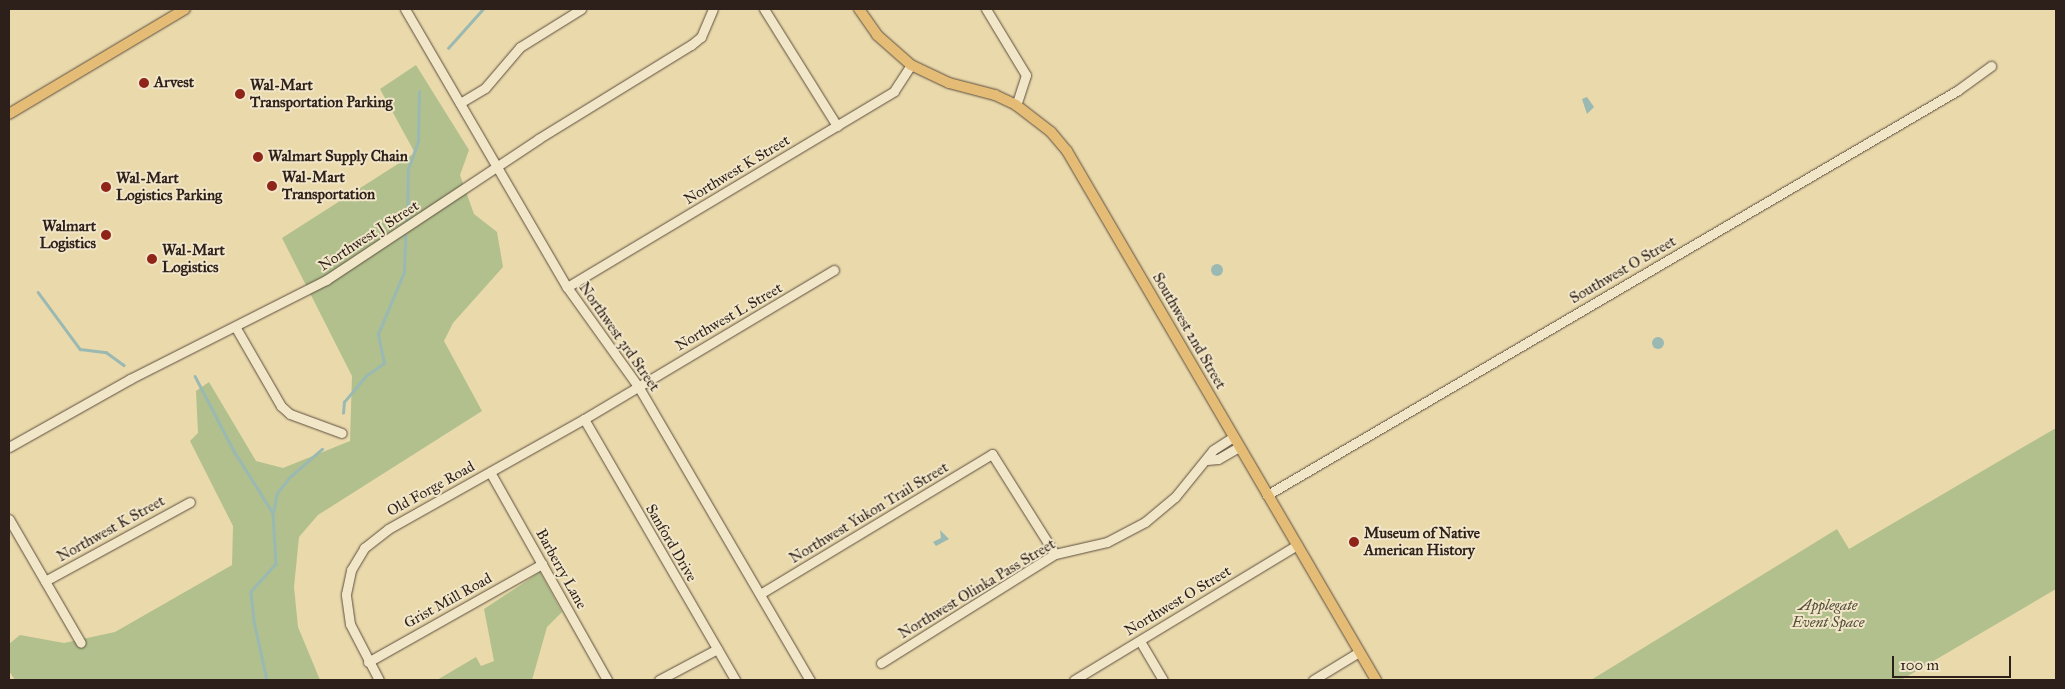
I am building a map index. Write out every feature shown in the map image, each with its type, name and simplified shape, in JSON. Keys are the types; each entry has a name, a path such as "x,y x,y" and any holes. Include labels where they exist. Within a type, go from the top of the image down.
{"main road":[{"path":"9,114 185,9"},
{"name":"Southwest 2nd Street","path":"858,9 877,35 911,65 949,83 995,96 1016,105 1051,132 1067,151 1376,680"}],"street":[{"name":"Northwest 3rd Street","path":"405,9 567,287 638,386 810,680"},
{"path":"460,103 486,88 520,47 581,9"},
{"name":"Northwest J Street","path":"9,447 130,379 236,328 326,280 498,168 538,139 691,45 701,37 713,9"},
{"path":"764,9 837,126"},
{"path":"986,9 1026,75 1026,84 1016,105"},
{"name":"Northwest K Street","path":"567,287 894,92 911,65"},
{"name":"Southwest O Street","path":"1268,495 1958,90 1991,66"},
{"name":"Northwest L Street","path":"638,386 834,270"},
{"path":"236,328 280,406 290,414 342,433"},
{"name":"Old Forge Road","path":"379,680 350,624 346,594 351,570 364,548 388,529 584,419 638,386"},
{"name":"Sanford Drive","path":"584,419 735,680"},
{"name":"Northwest Olinka Pass Street","path":"882,663 1055,554 1107,542 1145,522 1163,509 1190,474 1207,460 1213,450 1233,437"},
{"name":"Northwest Olinka Pass Street","path":"1207,460 1218,459 1239,446"},
{"name":"Northwest Yukon Trail Street","path":"760,594 992,454 1055,554"},
{"name":"Barberry Lane","path":"490,472 607,680"},
{"name":"Northwest K Street","path":"45,581 190,502"},
{"path":"9,519 81,644"},
{"name":"Northwest O Street","path":"1074,680 1297,545"},
{"name":"Grist Mill Road","path":"368,662 542,564"},
{"path":"1140,641 1163,680"},
{"path":"659,680 717,648"},
{"path":"1313,680 1359,652"}],"green space":[{"path":"416,65 469,150 460,175 474,214 497,232 503,267 453,323 444,341 482,411 318,515 299,537 294,587 298,627 320,680 15,680 9,671 9,644 20,635 64,643 115,632 232,565 233,526 190,441 198,433 196,391 209,382 256,461 283,468 350,441 352,376 282,238 415,153 380,89"},
{"name":"Applegate Event Space","path":"2056,428 2056,589 1901,680 1591,680 1837,529 1849,549"},
{"path":"540,572 562,612 547,627 532,680 437,680 476,657 481,666 494,661 484,609"}],"water":[{"path":"1587,97 1594,107 1587,114 1582,99"},
{"path":"1215,264 1219,264 1223,270 1219,276 1215,276 1211,272 1211,268"},
{"path":"1658,337 1664,343 1658,349 1652,343"},
{"path":"940,530 949,539 936,546 933,542 941,538"}],"waterway":[{"path":"448,48 483,9"},
{"path":"407,221 408,169 418,141 419,92"},
{"path":"343,413 344,402 367,375 384,363 378,334 404,272 405,236"},
{"path":"38,292 80,349 106,352 124,365"},
{"path":"195,376 234,451 273,513 276,564 251,592 254,621 267,680"},
{"path":"273,513 277,493 291,476 322,449"}],"place":[{"name":"Arvest","path":"144,83"},
{"name":"Wal-Mart Transportation Parking","path":"240,94"},
{"name":"Walmart Supply Chain","path":"258,157"},
{"name":"Wal-Mart Transportation","path":"272,186"},
{"name":"Wal-Mart Logistics Parking","path":"106,187"},
{"name":"Walmart Logistics","path":"106,235"},
{"name":"Wal-Mart Logistics","path":"152,259"},
{"name":"Museum of Native American History","path":"1354,542"}]}
